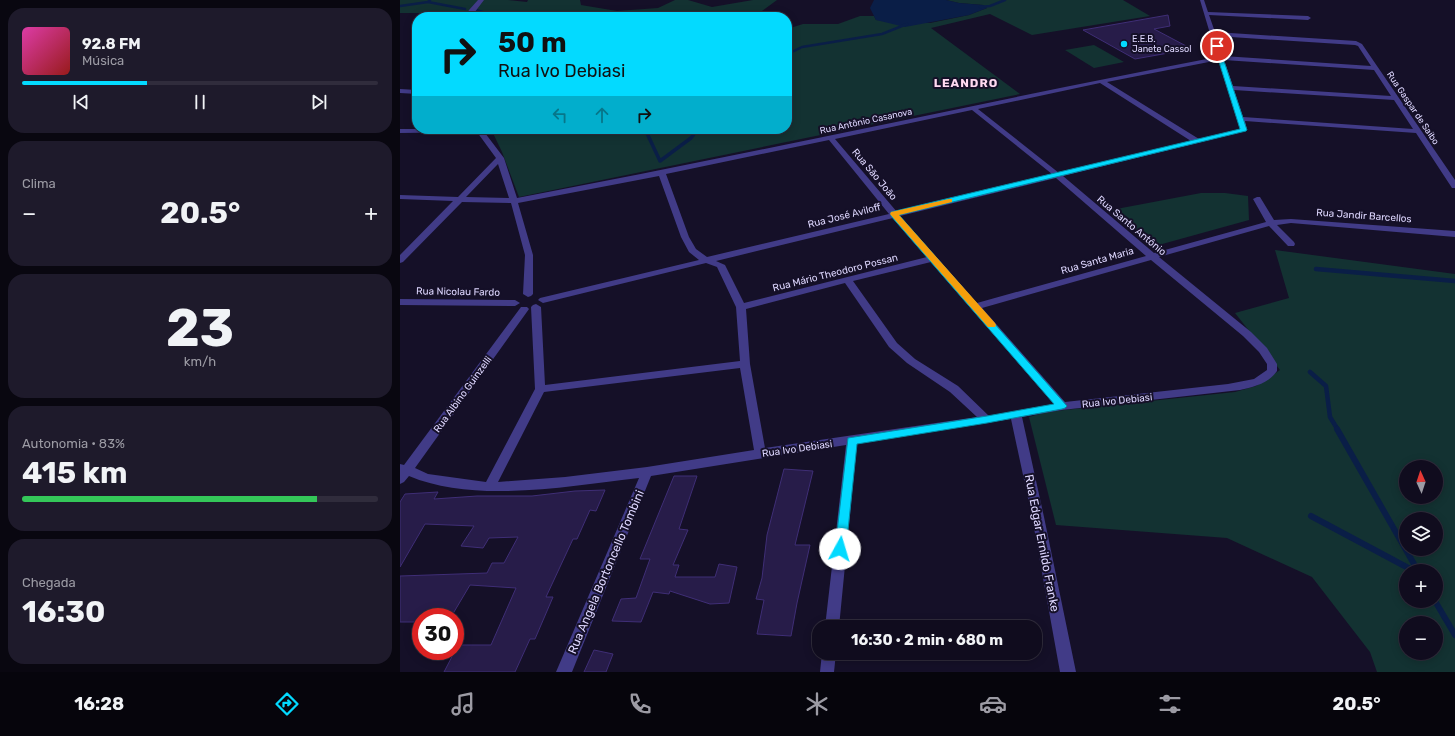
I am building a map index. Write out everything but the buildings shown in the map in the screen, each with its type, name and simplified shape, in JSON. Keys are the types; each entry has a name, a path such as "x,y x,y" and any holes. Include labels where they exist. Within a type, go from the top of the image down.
{"street":[{"path":"470,12 481,0"},
{"path":"1202,0 1241,119 1418,131"},
{"path":"1206,13 1308,18"},
{"name":"Rua Gaspar de Saibo","path":"1213,34 1353,42 1360,45 1455,186"},
{"name":"Rua Antônio Casanova","path":"400,197 514,201 662,173 1101,81 1221,58 1376,68"},
{"path":"1101,81 1197,141"},
{"path":"1231,88 1396,98"},
{"path":"400,91 412,92"},
{"name":"Rua Santo Antônio","path":"973,108 1057,175 1247,334 1262,350 1272,364"},
{"name":"Rua José Aviloff","path":"524,309 705,260 1244,130 1241,119"},
{"path":"400,130 412,130"},
{"path":"482,134 500,158 514,201 529,255 528,294"},
{"name":"Rua São João","path":"830,137 894,214 1062,406"},
{"path":"400,260 500,158"},
{"path":"662,173 685,237 692,250 705,260 721,265 741,307 745,364 760,453"},
{"path":"1257,198 1271,223 1291,244"},
{"name":"Rua Jandir Barcellos","path":"1271,223 1291,221 1455,234"},
{"name":"Rua Santa Maria","path":"975,307 1271,223"},
{"name":"Rua Mário Theodoro Possan","path":"741,307 934,258"},
{"path":"847,280 893,345 911,361 954,389 987,420"},
{"path":"489,487 540,389 539,304 537,296 528,294 518,298 515,303 517,307 524,309"},
{"name":"Rua Nicolau Fardo","path":"400,302 515,303"},
{"name":"Rua Albino Guinzelli","path":"402,472 524,309"},
{"path":"540,389 745,364"},
{"name":"Rua Ivo Debiasi","path":"402,472 460,484 489,487 565,482 647,472 760,453 987,420 1062,406 1228,388 1255,383 1267,376 1272,371 1272,364"},
{"name":"Rua Edgar Ernildo Franke","path":"1016,415 1038,517 1068,672"},
{"path":"833,620 852,440"},
{"name":"Rua Angela Bortoncello Tombini","path":"564,672 647,472"},
{"path":"827,672 828,660"}],"green space":[{"path":"400,0 508,0 527,2 528,0 580,0 581,5 617,11 658,8 675,0 688,0 712,7 753,0 777,0 760,12 400,13"},
{"path":"946,0 1123,0 1150,16 1032,35 990,14 931,28 1020,94 519,197 493,134 792,134 792,27 803,24 838,24 860,16 874,16 876,20 930,23 969,15 987,8 983,5 959,3"},
{"path":"1094,45 1124,62 1094,68 1065,50"},
{"path":"1201,193 1225,193 1248,196 1249,220 1155,246 1111,210"},
{"path":"1275,250 1455,274 1455,672 1377,672 1370,652 1312,577 1227,538 1056,525 1029,417 1046,412 1235,392 1256,386 1280,370 1235,313 1289,298"}],"water":[{"path":"874,0 946,0 959,3 983,5 987,8 969,15 905,27 876,20 870,8"}],"waterway":[{"path":"980,7 990,6 1005,0"},
{"path":"400,6 428,2"},
{"path":"428,2 465,9"},
{"path":"476,10 483,12"},
{"path":"792,52 802,47 882,34 907,24"},
{"path":"647,134 660,161 691,138 694,134"},
{"path":"1316,269 1455,281"},
{"path":"1310,372 1326,386 1330,417 1338,430"},
{"path":"1337,429 1414,564"},
{"path":"1311,516 1401,564"},
{"path":"1439,608 1455,635"}],"slow traffic":[{"path":"949,201 894,214 991,325"}],"place":[{"name":"E.E.B. Janete Cassol","path":"1124,44"}],"district":[{"name":"LEANDRO","path":"966,83"}],"route":[{"path":"840,549 852,440 987,420 1062,406 894,214 1244,130 1217,46"}]}
